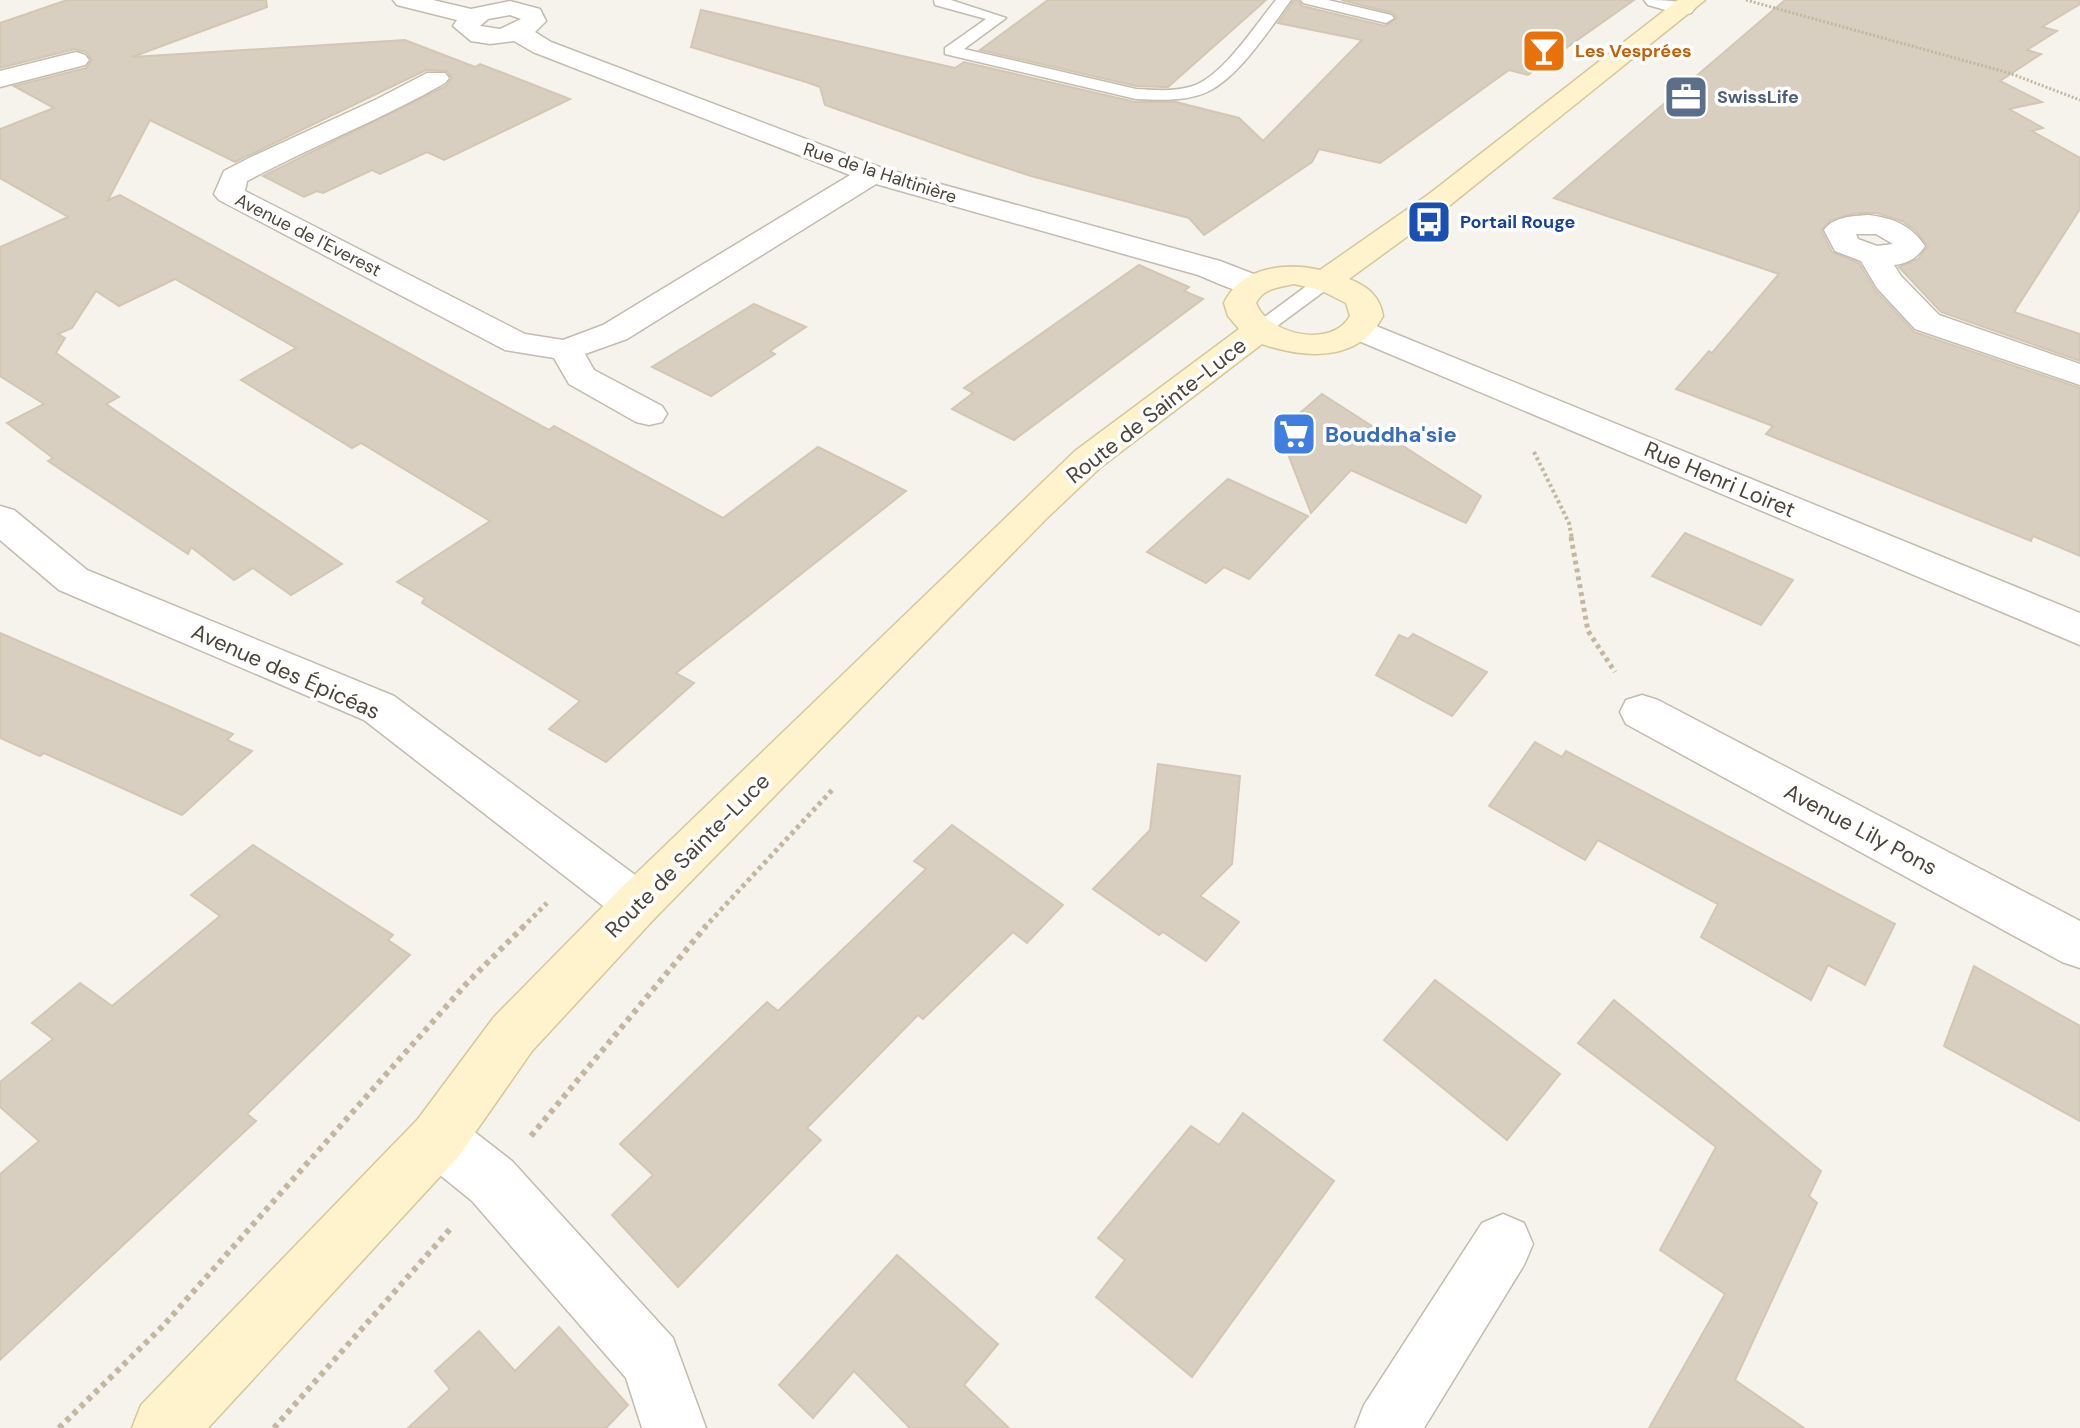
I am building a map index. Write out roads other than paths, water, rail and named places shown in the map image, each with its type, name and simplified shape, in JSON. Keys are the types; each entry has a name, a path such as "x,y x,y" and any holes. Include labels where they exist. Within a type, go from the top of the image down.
{"street":[{"path":"405,0 473,17 465,26 473,34 494,36 522,22 554,0"},
{"name":"Route de Sainte-Luce","path":"1327,280 1439,200 1677,3"},
{"name":"Rue de la Haltinière","path":"522,22 542,47 872,174 1209,268 1253,285"},
{"path":"0,79 76,60"},
{"name":"Avenue de l'Everest","path":"436,78 397,101 265,159 234,177 229,194 517,343 566,350 615,332 872,174"},
{"path":"1873,255 1888,281 1927,322 2080,375"},
{"path":"1253,285 1264,279 1294,275 1327,280 1344,287 1357,296 1364,307 1365,318 1359,329"},
{"name":"Route de Sainte-Luce","path":"1253,285 1239,302 1241,312 1258,331 1292,343 1312,344 1340,340 1359,329"},
{"name":"Rue Henri Loiret","path":"1359,329 2080,630"},
{"name":"Route de Sainte-Luce","path":"164,1428 438,1138 513,1034 637,904 1088,459 1258,331"},
{"path":"566,350 581,377 649,414"},
{"name":"Avenue des Épicéas","path":"0,519 73,580 379,708 637,904"},
{"name":"Avenue Lily Pons","path":"1642,712 2080,946"},
{"path":"438,1138 492,1181 651,1360 674,1428"},
{"path":"1387,1428 1503,1244"}],"lane":[{"path":"944,0 940,2 998,18 951,51 1153,95 1189,91 1216,79 1284,0"},
{"path":"1308,0 1386,18"},
{"name":"Route de Sainte-Luce","path":"1258,331 1327,280"}],"place":[{"name":"Les Vesprées","path":"1544,51"},
{"name":"SwissLife","path":"1686,97"},
{"name":"Portail Rouge","path":"1429,222"},
{"name":"Bouddha'sie","path":"1294,434"}]}
